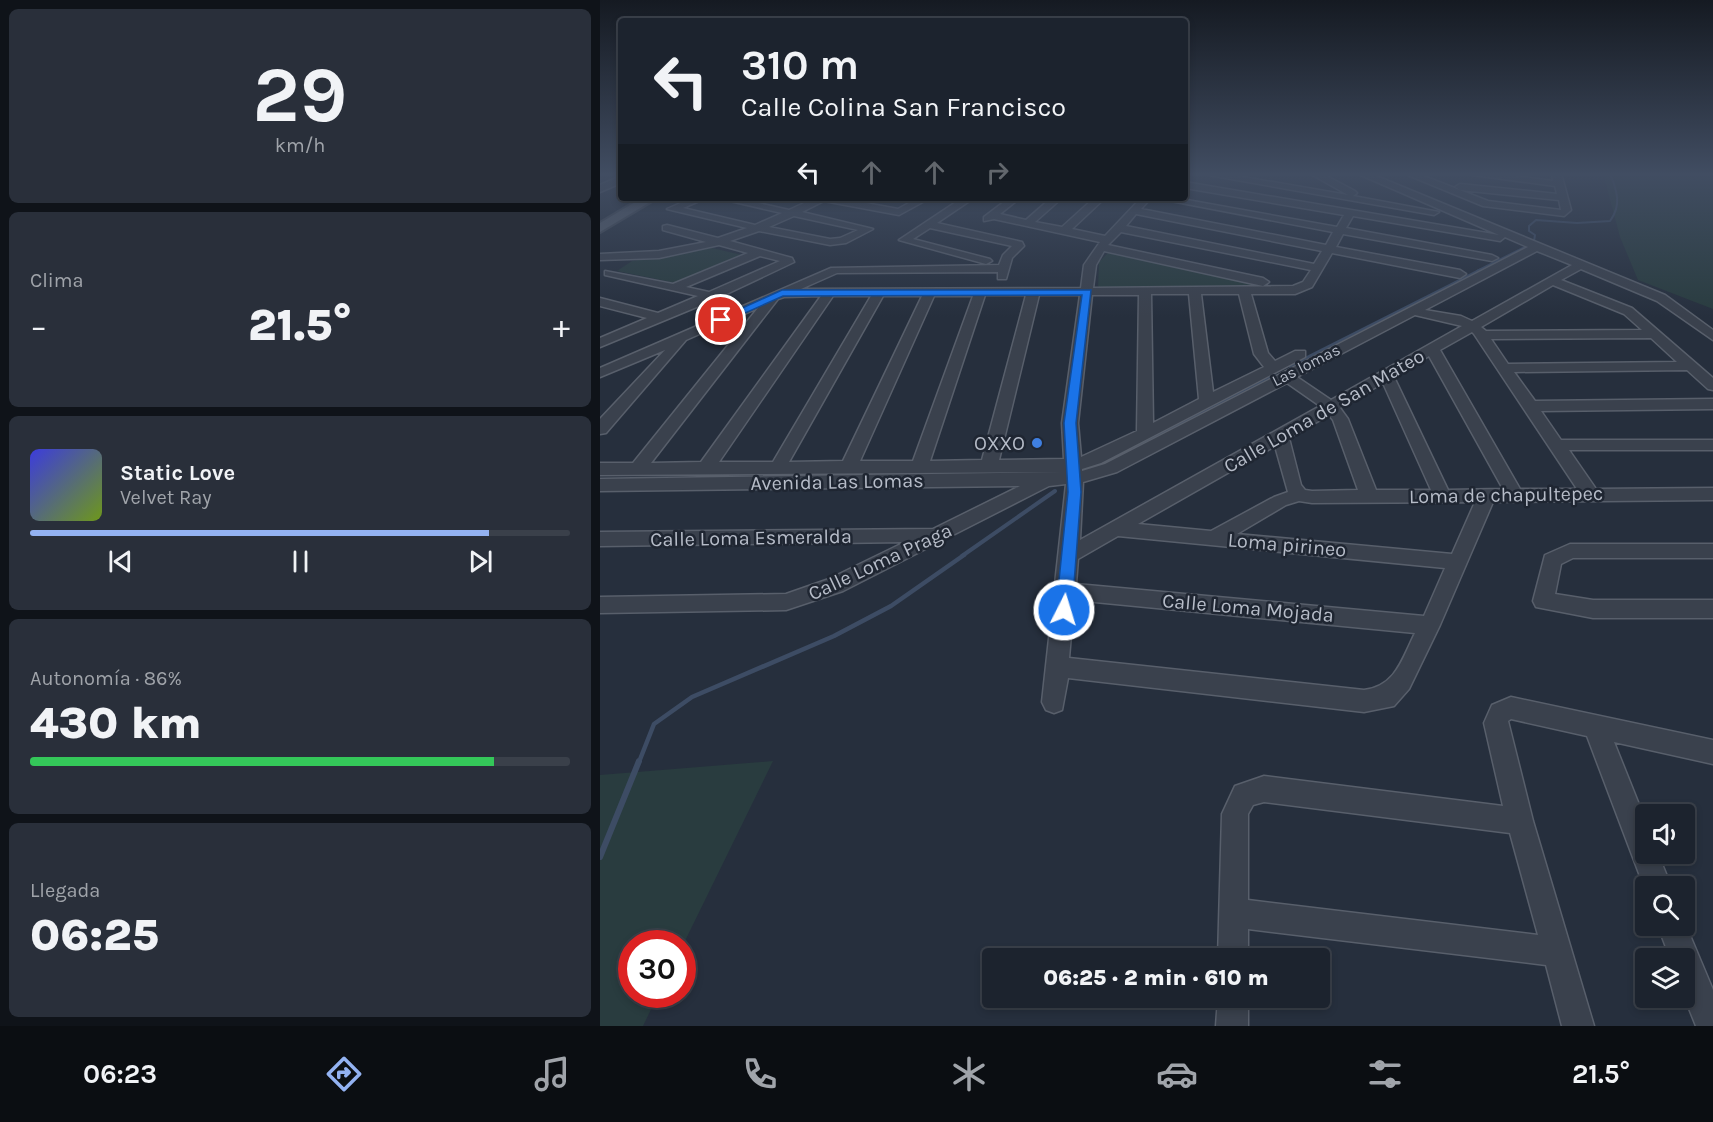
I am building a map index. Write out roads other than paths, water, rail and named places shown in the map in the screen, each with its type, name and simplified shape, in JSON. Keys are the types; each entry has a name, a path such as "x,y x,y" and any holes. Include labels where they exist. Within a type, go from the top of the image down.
{"street":[{"path":"729,221 830,242 842,241 868,229 830,221"},
{"path":"600,257 637,254 713,242 769,221"},
{"path":"936,221 904,240 1004,266"},
{"path":"969,232 986,221"},
{"path":"1017,221 1065,230 1104,243 1294,290"},
{"path":"1065,230 1075,221"},
{"path":"1054,702 1066,591 1074,472 1070,423 1087,292 1092,259 1126,221"},
{"path":"1181,221 1460,274"},
{"path":"1285,221 1491,258"},
{"path":"778,294 1294,290 1308,284 1346,221"},
{"path":"1397,221 1526,243"},
{"path":"1477,221 1578,266 1669,302 1713,336"},
{"path":"930,225 1018,244 1019,246 1007,257 999,293"},
{"path":"600,342 712,297 788,262 788,260 667,228"},
{"path":"1119,228 1318,268"},
{"name":"Las lomas","path":"1074,472 1111,468 1279,372 1319,344 1491,258 1526,243"},
{"name":"Las lomas","path":"1074,472 1145,432 1207,401 1279,372 1412,311 1526,243"},
{"path":"600,252 637,254"},
{"path":"675,287 758,253"},
{"path":"604,276 637,254"},
{"path":"600,373 835,270 1004,266"},
{"name":"Calle Loma de San Mateo","path":"1069,555 1432,349 1478,330 1578,266"},
{"path":"604,276 675,287 712,297"},
{"path":"1552,281 1628,311 1713,386"},
{"path":"1244,290 1261,354 1279,372 1330,406 1344,426 1369,496"},
{"path":"1145,291 1145,432"},
{"path":"1195,291 1207,401"},
{"path":"778,467 879,293"},
{"path":"849,467 929,293"},
{"path":"920,467 980,293"},
{"path":"989,467 1033,293"},
{"path":"638,468 778,294"},
{"path":"707,467 828,294"},
{"path":"600,302 661,318"},
{"path":"1412,311 1461,320 1478,330 1590,494"},
{"path":"1478,330 1654,334"},
{"path":"600,429 686,336"},
{"path":"1432,349 1514,494"},
{"path":"1505,368 1691,366"},
{"path":"1386,375 1442,495"},
{"path":"1531,406 1713,404"},
{"path":"1214,538 1280,501 1299,495 1293,486 1280,435"},
{"path":"1558,445 1713,445"},
{"name":"Avenida Las Lomas","path":"600,469 989,467 1074,472"},
{"name":"Calle Loma Praga","path":"600,604 786,602 800,599 836,585 1046,480 1074,472"},
{"name":"Avenida Las Lomas","path":"600,485 1046,480"},
{"name":"Loma de chapultepec","path":"1299,495 1312,497 1713,494"},
{"path":"1058,667 1375,701 1395,692 1430,625 1487,495"},
{"name":"Loma pirineo","path":"1117,528 1458,562"},
{"name":"Calle Loma Esmeralda","path":"600,540 937,535"},
{"path":"1713,551 1570,551 1552,560 1543,601 1593,609 1713,609"},
{"name":"Calle Loma Mojada","path":"1066,591 1430,625"},
{"path":"1578,1026 1520,821 1496,723 1498,715 1502,710 1511,708 1596,727 1710,757"},
{"path":"1596,727 1653,876"},
{"path":"1233,948 1234,814 1243,795 1264,789 1520,821"},
{"path":"1234,913 1557,952"},
{"path":"1676,936 1712,1026"},
{"path":"1232,1026 1233,1008"}],"waterway":[{"path":"1534,241 1535,235 1529,231 1529,226 1535,221"},
{"path":"1548,221 1577,223 1610,221"},
{"path":"1477,271 1525,247"},
{"path":"1290,366 1480,270"},
{"path":"1233,396 1274,375"},
{"path":"1097,466 1236,394"},
{"path":"962,556 1055,491"},
{"path":"639,762 654,724 692,697 834,636 891,606 964,555"},
{"path":"600,857 639,761"}],"place":[{"name":"OXXO","path":"1037,443"}]}
